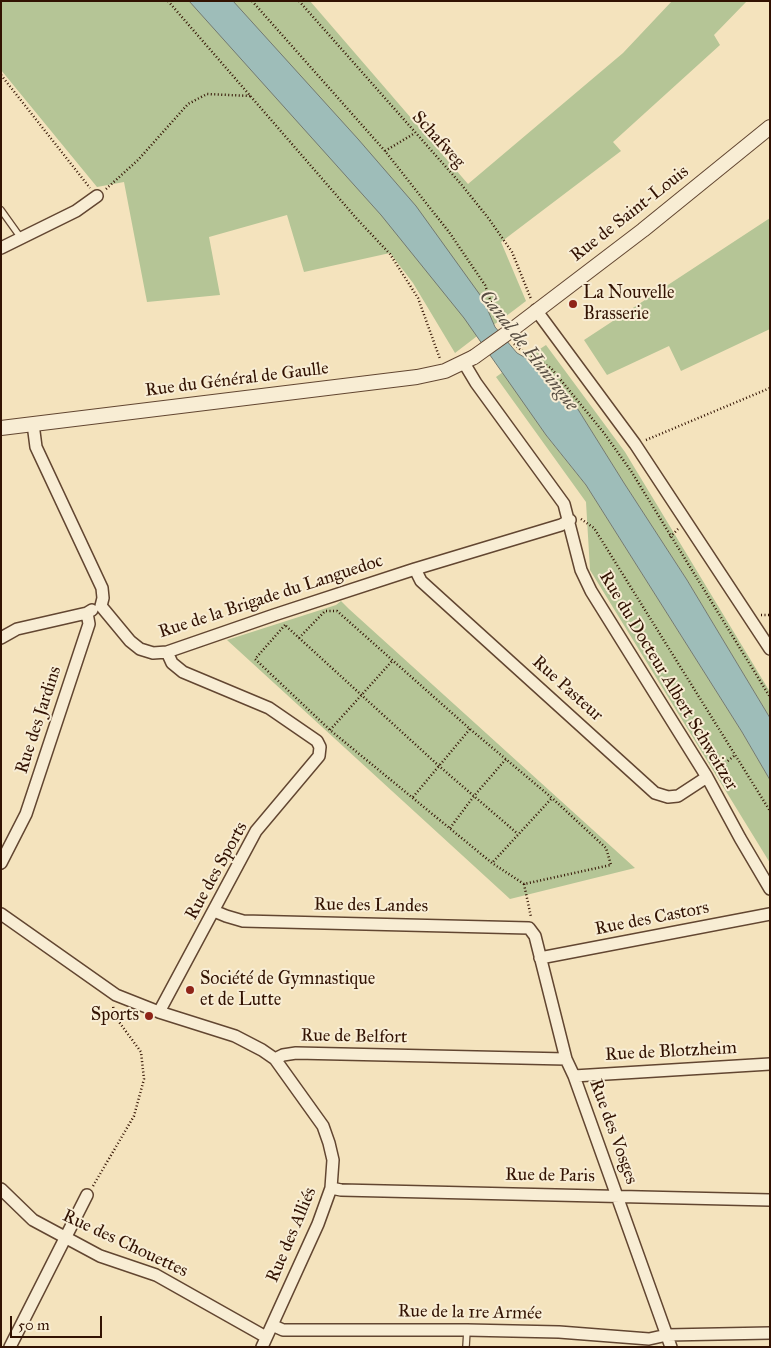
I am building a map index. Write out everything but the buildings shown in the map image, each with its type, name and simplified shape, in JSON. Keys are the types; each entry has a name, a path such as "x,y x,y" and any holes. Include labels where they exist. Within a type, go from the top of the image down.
{"street":[{"name":"Rue de Saint-Louis","path":"469,360 643,230 770,127"},
{"path":"1,248 76,211 97,196"},
{"path":"536,310 635,444 770,649"},
{"name":"Rue du Général de Gaulle","path":"1,428 417,377 445,371 469,360"},
{"name":"Rue du Docteur Albert Schweitzer","path":"469,360 476,383 564,504 570,520 581,570 591,591 707,777 770,889"},
{"path":"1,638 16,629 87,613 101,606 103,598 102,588 36,447 33,424"},
{"name":"Rue de la Brigade du Languedoc","path":"101,606 130,642 140,649 154,653 167,652 415,569 561,525 570,520"},
{"name":"Rue Pasteur","path":"415,569 421,581 655,792 668,797 678,796 707,777"},
{"name":"Rue des Jardins","path":"1,863 26,814 89,624 87,613"},
{"name":"Rue des Sports","path":"159,1012 256,831 318,756 320,747 316,741 269,708 183,672 172,663 167,652"},
{"name":"Rue des Landes","path":"214,911 243,921 529,928"},
{"path":"1,914 116,995 159,1012 234,1036 275,1059"},
{"name":"Rue des Castors","path":"540,958 770,914"},
{"name":"Rue des Vosges","path":"529,928 535,936 566,1059 574,1076 671,1347"},
{"name":"Rue de Belfort","path":"275,1059 296,1052 566,1059"},
{"name":"Rue des Alliés","path":"264,1342 318,1224 331,1188 333,1160 323,1126 275,1059"},
{"name":"Rue de Blotzheim","path":"574,1076 770,1064"},
{"name":"Rue de Paris","path":"331,1188 340,1190 770,1200"},
{"name":"Rue des Chouettes","path":"1,1189 33,1220 100,1256 156,1275 264,1342"},
{"path":"10,1347 87,1195"},
{"name":"Rue de la 1re Armée","path":"272,1325 283,1330 558,1332 649,1339 667,1334 770,1333"}],"lane":[{"path":"1,210 21,238"},
{"path":"466,1347 467,1330"}],"path":[{"path":"168,1 357,219 390,254 418,298 445,371"},
{"path":"252,1 385,151 449,232 485,285 508,331 521,350 551,368 604,433 631,471 770,697"},
{"name":"Schafweg","path":"299,1 489,219 512,252 536,310"},
{"path":"1,75 97,196 138,160 188,104 207,94 251,96"},
{"path":"385,151 415,133"},
{"path":"635,444 770,388"},
{"path":"570,520 580,519 594,528 770,811"},
{"path":"299,638 325,611 337,611 470,729 552,798 606,848 611,865 524,884"},
{"path":"274,615 361,696 518,834"},
{"path":"285,625 255,659 330,730 492,863 524,884 532,916 529,928"},
{"path":"330,730 393,660"},
{"path":"412,797 470,729"},
{"path":"707,777 735,755"},
{"path":"450,828 474,796 506,759"},
{"path":"492,863 552,798"},
{"path":"87,1195 134,1116 144,1078 141,1052 114,1015 113,1004 116,995"}],"green space":[{"path":"1,1 310,1 468,184 623,53 672,1 747,1 714,35 720,45 613,142 621,151 501,242 526,301 455,353 413,283 390,253 304,272 287,215 209,237 220,295 147,302 124,182 97,187 1,70"},
{"path":"770,218 770,329 681,371 669,346 607,375 584,340"},
{"path":"546,345 625,452 770,692 770,718 687,580 569,395 533,362 526,358"},
{"path":"503,372 546,435 586,485 742,732 770,780 770,863 590,570 586,502 496,377"},
{"path":"341,601 635,868 510,899 227,640 336,605"}],"water":[{"path":"189,1 233,1 416,206 483,299 495,327 517,353 533,362 569,395 687,580 770,718 770,780 742,732 586,485 546,435 464,318 381,215"}],"place":[{"name":"La Nouvelle Brasserie","path":"573,304"},
{"name":"Société de Gymnastique et de Lutte","path":"190,990"},
{"name":"Sports","path":"149,1016"}],"water label":[{"name":"Canal de Huningue","path":"528,351"}]}
